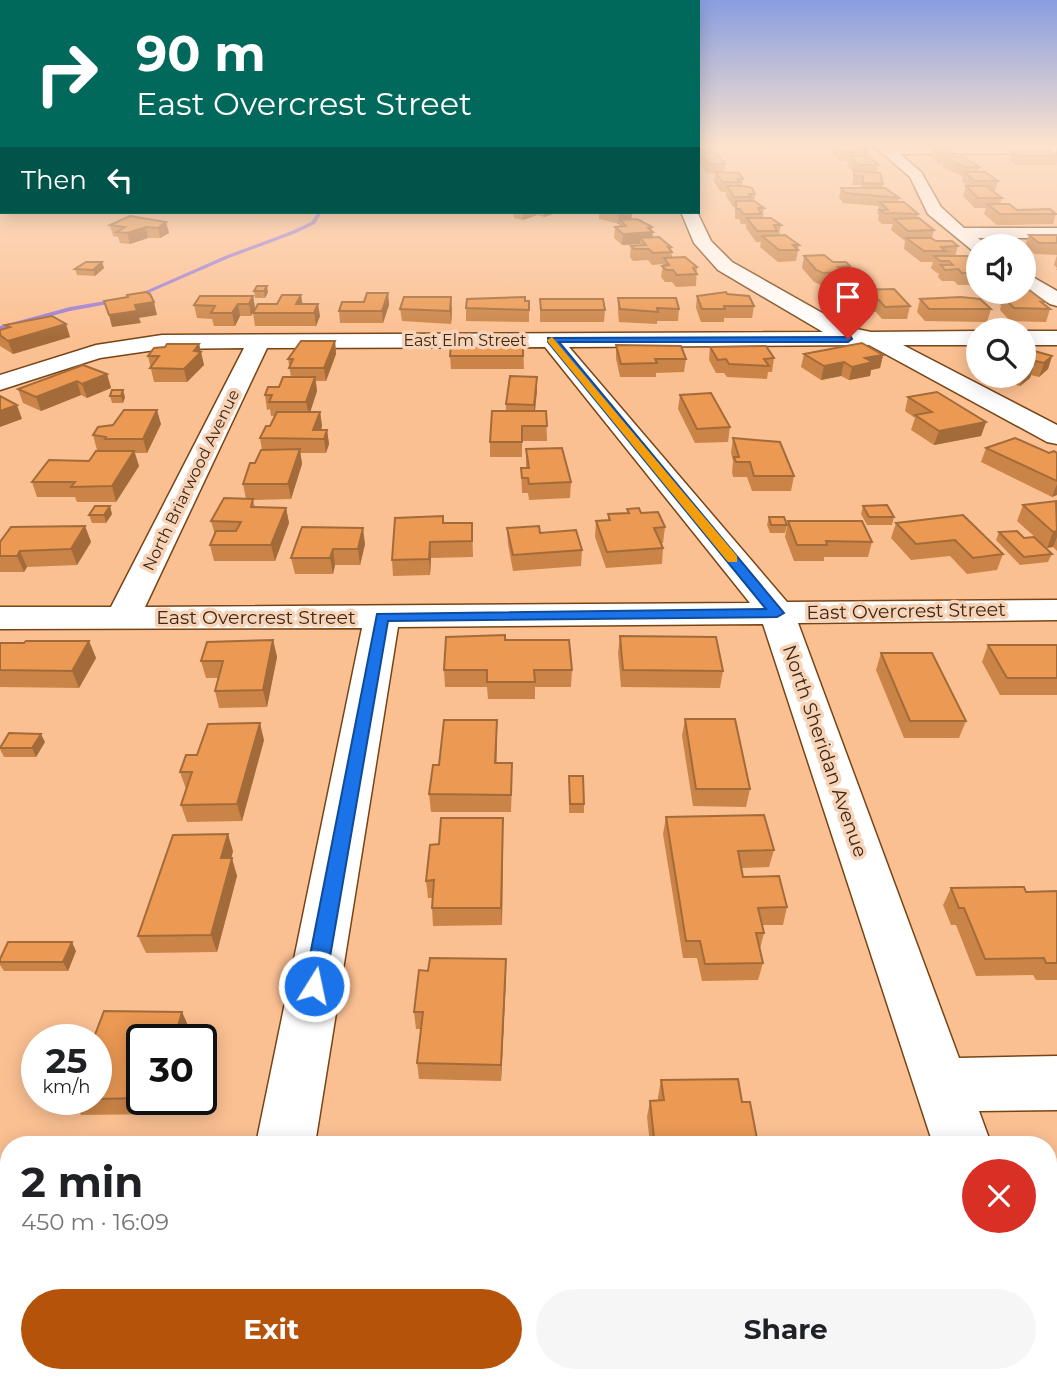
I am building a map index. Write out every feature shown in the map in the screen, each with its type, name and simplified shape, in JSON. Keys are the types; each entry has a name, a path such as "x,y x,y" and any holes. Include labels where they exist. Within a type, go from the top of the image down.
{"street":[{"path":"933,208 966,238"},
{"path":"690,214 703,243 725,265 841,332 874,339 1057,436"},
{"path":"959,233 1057,233"},
{"path":"1036,286 1057,300"},
{"name":"East Elm Street","path":"0,383 96,352 162,342 966,338"},
{"path":"1036,338 1057,338"},
{"name":"North Sheridan Avenue","path":"551,340 777,613 959,1136"},
{"name":"North Briarwood Avenue","path":"123,617 259,342"},
{"name":"East Overcrest Street","path":"0,618 1057,610"},
{"path":"286,1136 382,617"},
{"path":"942,1085 1057,1083"}],"building":[{"path":"758,208 761,214 743,214 740,209 736,209"},
{"path":"886,208 912,208 918,214 884,213 880,210 888,210"},
{"path":"993,208 1050,209 1056,214 1000,214"},
{"path":"130,216 166,222 158,228 146,227 127,233 117,232 125,227 110,225"},
{"path":"747,218 771,218 781,225 774,225 777,231 757,231"},
{"path":"919,218 934,230 908,231 894,219"},
{"path":"637,219 652,227 648,228 653,232 623,234 615,227 626,226 620,220"},
{"path":"785,235 799,245 793,245 798,250 779,250 762,236"},
{"path":"1036,235 1057,235 1057,243 1039,243"},
{"path":"659,237 671,247 668,247 672,252 653,253 649,249 634,249 631,246 646,245 640,238"},
{"path":"906,238 952,241 958,246 941,247 946,251 924,251"},
{"path":"824,255 833,262 846,262 850,266 838,267 844,272 823,273 816,270 804,256"},
{"path":"934,256 966,256 966,273 958,269 945,270 941,265 953,265 949,261 940,261"},
{"path":"685,257 697,267 693,268 697,274 677,275 673,270 666,270 662,266 669,265 664,258"},
{"path":"86,262 102,262 93,270 75,269"},
{"path":"257,286 267,286 264,291 254,291"},
{"path":"894,289 910,306 885,307 879,300 863,300 855,290"},
{"path":"146,292 154,302 135,305 137,311 109,315 104,301"},
{"path":"726,292 749,296 754,306 702,309 697,296"},
{"path":"367,293 388,293 382,311 339,311 342,302 364,302"},
{"path":"282,295 301,295 296,304 318,304 314,313 253,313 258,304 277,304"},
{"path":"1036,295 1050,309 1014,308 1010,304 1036,304"},
{"path":"200,296 253,296 249,304 238,304 232,313 211,313 215,306 194,305"},
{"path":"404,297 451,297 450,311 400,309"},
{"path":"525,297 525,301 529,301 529,310 466,308 467,299"},
{"path":"618,298 676,298 679,309 657,308 658,312 620,309"},
{"path":"966,298 966,304 986,304 991,309 929,309 920,299"},
{"path":"540,299 603,299 605,310 541,310"},
{"path":"52,316 66,324 8,341 0,335 0,330 10,327 5,325"},
{"path":"301,341 335,341 324,368 289,368 293,359 288,359"},
{"path":"862,343 883,355 865,358 873,362 852,367 844,362 824,366 804,354"},
{"path":"167,344 199,344 194,351 201,352 184,369 150,368 159,356 148,356 154,348 165,347"},
{"path":"451,345 523,346 523,356 450,356"},
{"path":"616,345 681,346 686,359 655,359 657,363 621,364"},
{"path":"766,346 774,358 764,359 769,366 729,364 726,359 718,360 710,347"},
{"path":"1036,351 1052,356 1044,363 1036,361"},
{"path":"83,365 107,374 82,384 77,381 36,397 18,389"},
{"path":"510,376 537,377 534,405 506,404"},
{"path":"283,377 315,377 306,402 269,402 272,395 265,395 268,387 279,387"},
{"path":"112,390 123,390 121,396 110,396"},
{"path":"937,392 986,422 939,431 915,415 932,412 908,397"},
{"path":"711,393 730,427 697,429 680,395"},
{"path":"0,396 17,405 0,411"},
{"path":"124,410 157,410 143,439 105,439 106,437 93,435 98,427 113,425"},
{"path":"492,411 546,411 547,426 522,426 522,442 490,442"},
{"path":"277,412 320,412 313,430 327,430 324,439 260,438"},
{"path":"733,438 780,442 794,476 754,476 750,462 736,462 734,457 739,457"},
{"path":"1015,438 1049,453 1057,453 1057,481 986,448"},
{"path":"562,448 571,482 529,484 528,478 522,478 521,468 529,468 526,449"},
{"path":"300,449 288,484 243,484 250,463 255,463 261,450"},
{"path":"96,451 134,451 112,486 71,487 75,482 32,482 49,460 89,461"},
{"path":"224,498 253,499 251,507 286,508 271,545 210,545 216,531 236,531 241,522 211,521"},
{"path":"1056,501 1057,531 1053,532 1023,505"},
{"path":"887,505 894,517 869,517 863,506"},
{"path":"95,506 110,506 104,515 89,515"},
{"path":"639,508 641,513 658,512 665,527 654,528 663,548 607,552 596,521 610,520 608,514 629,513 627,509"},
{"path":"963,515 1003,554 973,558 955,540 916,544 896,523"},
{"path":"443,516 443,523 472,523 472,541 430,542 429,559 392,560 395,518"},
{"path":"769,517 784,517 787,525 771,525"},
{"path":"788,521 862,521 872,542 826,541 827,545 797,545"},
{"path":"85,526 71,549 20,551 17,556 0,556 0,542 11,527"},
{"path":"539,526 540,533 576,530 582,550 513,555 507,528"},
{"path":"302,527 363,528 358,549 333,549 330,558 291,558"},
{"path":"1017,531 1024,538 1034,537 1052,554 1024,557 999,532"},
{"path":"505,635 505,640 569,640 572,670 534,670 535,682 487,682 487,670 444,670 446,637"},
{"path":"620,636 716,637 723,671 623,670"},
{"path":"273,640 263,690 215,691 223,661 201,661 207,642"},
{"path":"89,641 72,671 0,670 0,643"},
{"path":"988,645 1057,645 1057,678 1007,678"},
{"path":"881,653 932,653 966,721 910,721"},
{"path":"685,719 735,719 750,789 696,789"},
{"path":"444,720 497,720 495,763 512,763 511,795 429,794 433,765 439,765"},
{"path":"260,723 237,804 181,805 192,772 180,772 186,755 197,755 208,724"},
{"path":"9,733 41,734 32,748 0,748"},
{"path":"569,776 583,776 584,804 570,804"},
{"path":"764,815 774,850 738,851 743,877 779,876 787,907 758,908 764,933 756,933 763,963 705,964 700,941 686,941 666,817"},
{"path":"441,818 503,818 501,908 432,908 434,880 426,881 430,845 439,844"},
{"path":"228,834 221,858 232,858 211,935 138,936 173,835"},
{"path":"1024,887 1026,892 1057,891 1057,963 1046,963 1044,958 985,959 964,908 959,908 951,888"},
{"path":"8,942 72,942 63,962 0,962"},
{"path":"430,958 506,959 501,1065 417,1063 423,1012 414,1012 419,970 428,971"},
{"path":"104,1011 182,1012 179,1024 126,1024 126,1098 112,1099 112,1024 99,1024"},
{"path":"738,1079 742,1102 750,1102 756,1136 654,1136 650,1101 664,1100 661,1080"}],"waterway":[{"path":"135,297 227,257 294,232 313,223 319,214"},
{"path":"0,328 70,309 117,301"}],"slow traffic":[{"path":"552,340 732,559"}],"route":[{"path":"314,986 382,617 777,613 551,340 848,339"}]}
